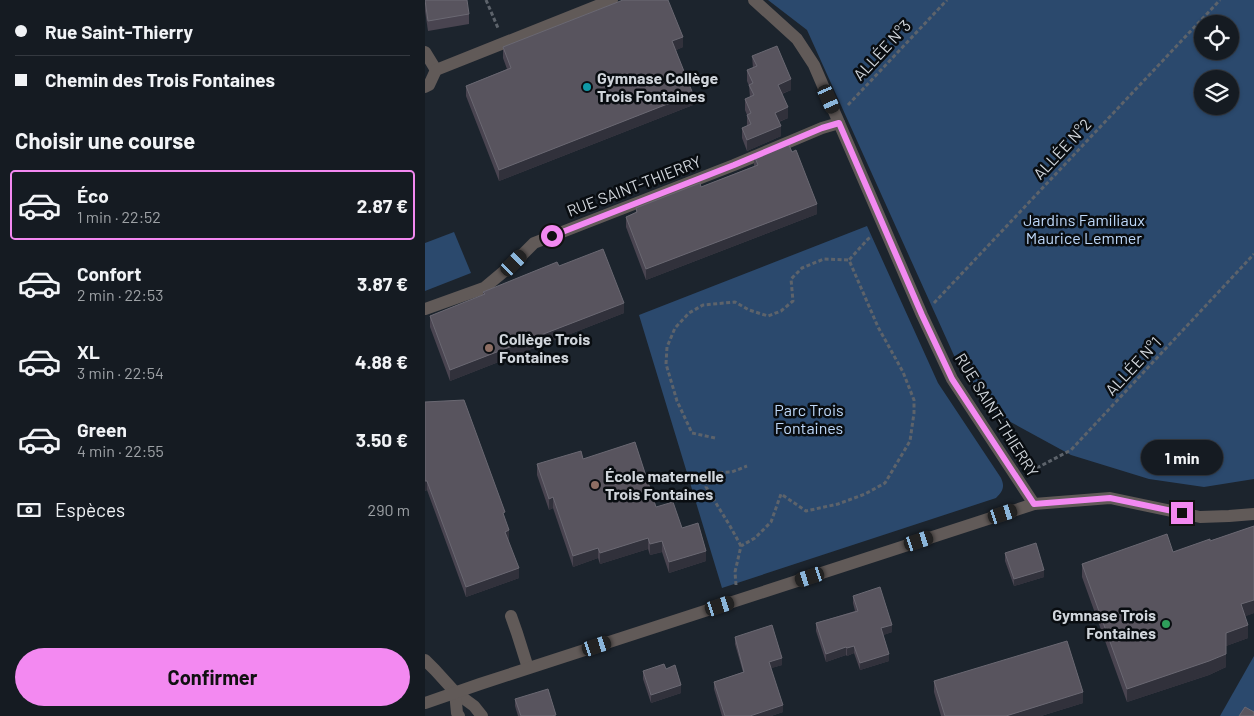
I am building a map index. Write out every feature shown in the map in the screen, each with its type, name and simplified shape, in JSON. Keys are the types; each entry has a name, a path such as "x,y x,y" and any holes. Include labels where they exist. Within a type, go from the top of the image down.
{"street":[{"path":"425,87 429,85 436,70 612,0"},
{"name":"RUE SAINT-THIERRY","path":"754,0 797,39 814,65 922,315 952,379 1034,504"},
{"path":"425,52 436,70"},
{"name":"RUE SAINT-THIERRY","path":"425,309 483,288 514,263 534,243 734,165 838,120"},
{"path":"425,703 1034,504 1110,498 1200,516 1254,514"},
{"path":"511,616 528,668"},
{"path":"425,660 455,692 474,706 482,716"},
{"path":"455,692 459,716"}],"path":[{"path":"486,0 504,43"},
{"name":"ALLÉE N°3","path":"838,120 947,0"},
{"name":"ALLÉE N°2","path":"922,315 1220,0"},
{"path":"849,260 867,238 887,231"},
{"name":"ALLÉE N°1","path":"1017,479 1071,450 1254,254"},
{"path":"715,438 692,433 677,401 667,364 667,347 675,328 689,313 703,305 735,302 749,310 767,316 781,311 793,301 791,279 802,268 824,259 849,260"},
{"path":"741,546 755,538 771,522 781,494 806,510 838,504 865,494 885,483 910,441 915,400 903,372 878,327 849,260"},
{"path":"738,600 735,572 741,546 731,526 706,487 712,473 732,472 747,466"}],"green space":[{"name":"Jardins Familiaux Maurice Lemmer","path":"768,0 1254,0 1254,479 1204,487 1149,479 1071,455 994,413 961,371 807,30"},
{"name":"Parc Trois Fontaines","path":"867,226 938,383 1001,478 1003,489 996,498 722,588 639,315"},
{"path":"454,232 471,273 425,291 425,243"},
{"path":"1254,656 1254,716 1220,716"}],"building":[{"path":"425,0 467,0 469,14 428,21"},
{"name":"Gymnase Collège Trois Fontaines","path":"623,0 668,0 683,37 672,41 693,94 499,170 466,86 511,68 503,47"},
{"path":"777,46 791,79 778,85 788,107 775,113 781,126 747,140 742,128 751,124 747,115 751,113 745,99 754,95 749,85 753,83 747,70 757,66 752,56"},
{"path":"787,141 792,152 796,150 817,204 646,269 626,217 637,212 636,208 700,183 701,187 758,165 754,155"},
{"path":"603,249 624,303 450,370 430,316 557,262 559,266"},
{"path":"464,400 505,512 503,513 509,530 505,532 519,568 466,587 427,481 425,481 425,402"},
{"path":"635,442 656,507 673,502 682,528 698,523 706,551 669,562 662,541 650,544 648,538 600,553 598,548 573,556 553,497 549,499 537,464 581,451 583,459"},
{"name":"Gymnase Trois Fontaines","path":"1254,526 1254,600 1241,604 1248,625 1226,633 1226,654 1127,689 1082,564 1167,534 1173,552"},
{"path":"1036,543 1044,570 1014,579 1005,553"},
{"path":"880,587 892,625 881,628 889,654 860,663 854,646 826,654 816,623 858,611 853,596"},
{"path":"772,625 782,658 769,662 783,705 750,716 725,716 714,682 744,672 735,637"},
{"path":"1067,641 1083,692 1006,716 945,716 934,681"},
{"path":"664,664 666,669 675,665 681,685 651,695 643,671"},
{"path":"548,689 556,715 521,716 515,699"},
{"path":"1245,707 1254,712 1254,716 1239,716"}],"place":[{"name":"Gymnase Collège Trois Fontaines","path":"587,87"},
{"name":"Collège Trois Fontaines","path":"489,348"},
{"name":"École maternelle Trois Fontaines","path":"595,485"},
{"name":"Gymnase Trois Fontaines","path":"1166,624"}],"route":[{"path":"552,236 734,165 822,128 839,123 922,315 952,379 1034,504 1110,498 1182,513"}]}
